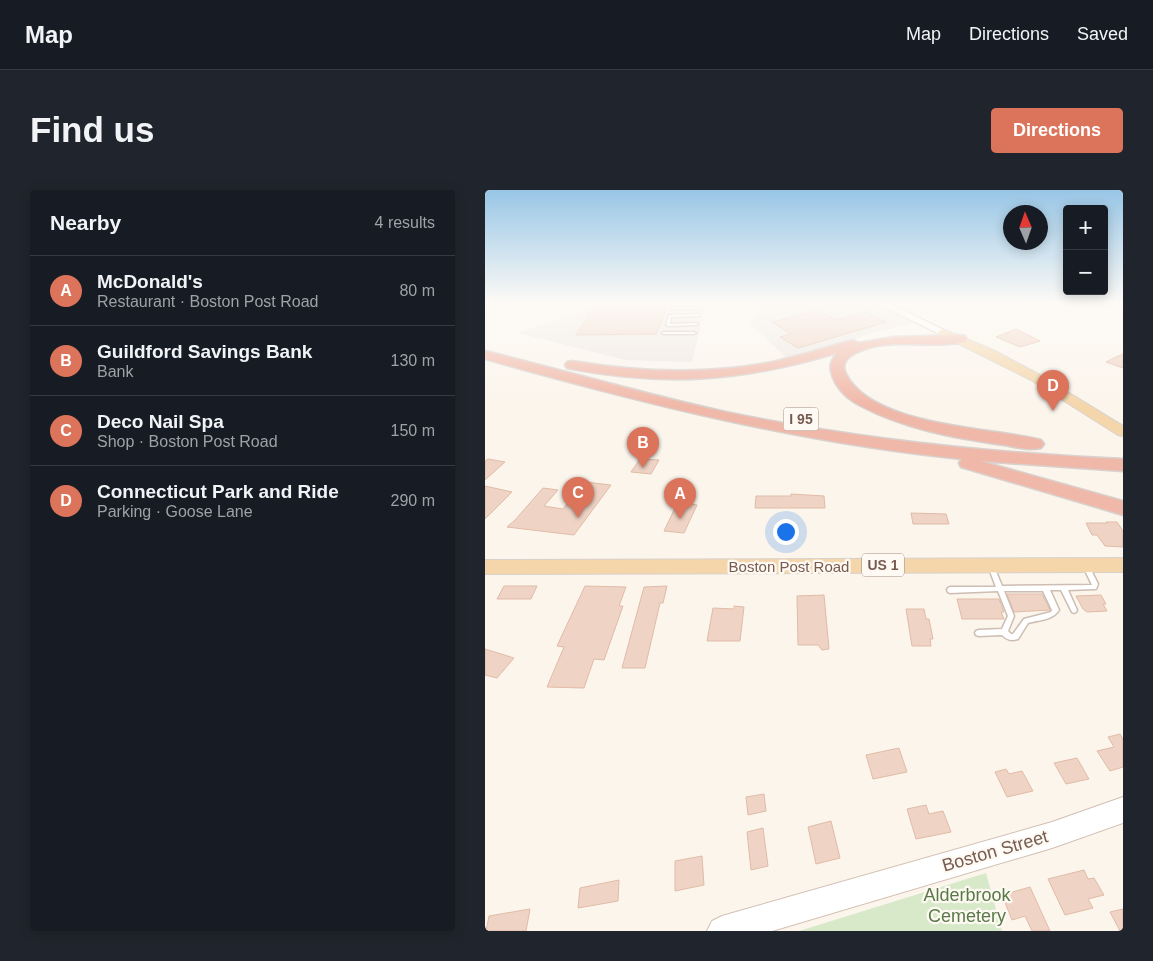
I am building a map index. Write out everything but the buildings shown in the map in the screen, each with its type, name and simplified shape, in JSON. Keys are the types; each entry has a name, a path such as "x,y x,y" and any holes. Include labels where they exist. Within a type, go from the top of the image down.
{"highway":[{"path":"507,352 621,373 652,375 711,374 773,366 860,342 914,338"},
{"path":"960,339 859,346 846,352 839,359 836,368 839,379 849,391 865,402 886,413 919,423 959,433 1010,442 1123,453"},
{"name":"I 95","path":"485,346 677,395 762,413 933,438 1018,447 1123,453"},
{"name":"I 95","path":"485,355 675,405 842,437 953,452 1123,465"},
{"path":"842,437 957,460 1123,508"}],"main road":[{"path":"957,338 1024,369 1120,428"},
{"name":"Boston Post Road","path":"485,567 1123,565"},
{"name":"Boston Street","path":"722,931 1052,835 1123,810"}],"lane":[{"path":"991,565 1011,616 1004,632"},
{"path":"950,590 1094,588 1095,584 1085,565"},
{"path":"979,633 1004,632 1009,637 1015,637 1026,621 1053,614 1055,610 1046,589"},
{"path":"1064,589 1074,610"}],"shaded area":[{"path":"536,338 698,338 692,362 625,360"},
{"path":"765,338 857,338 786,357"}],"green space":[{"name":"Alderbrook Cemetery","path":"986,873 1002,931 799,931"}],"place":[{"name":"Connecticut Park and Ride","path":"1053,411"},
{"name":"Guildford Savings Bank","path":"643,468"},
{"name":"Deco Nail Spa","path":"578,518"},
{"name":"McDonald's","path":"680,519"}]}
